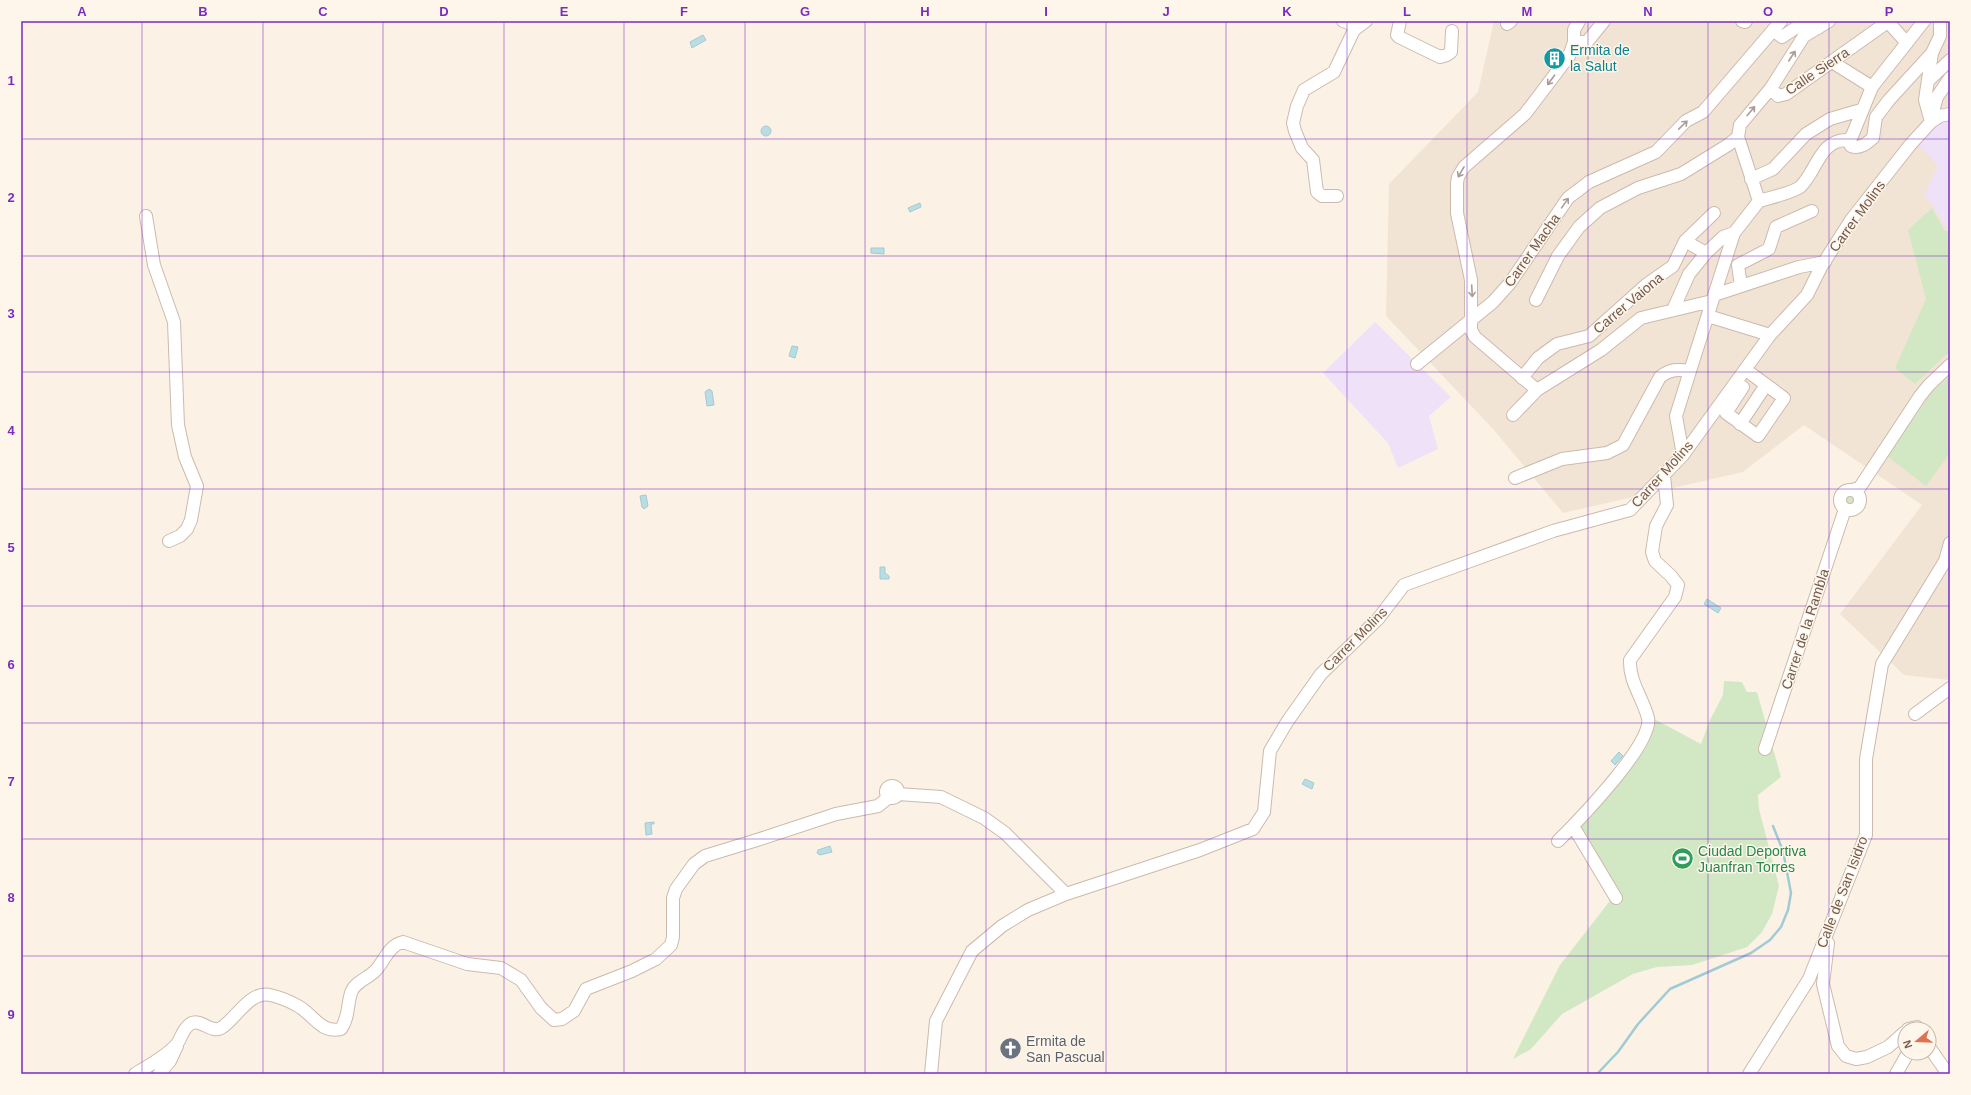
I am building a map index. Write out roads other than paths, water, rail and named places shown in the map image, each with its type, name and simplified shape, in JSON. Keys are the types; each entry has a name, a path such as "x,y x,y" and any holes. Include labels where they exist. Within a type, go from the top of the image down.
{"street":[{"path":"1343,21 1362,24"},
{"path":"1400,21 1397,35 1399,37 1440,57 1444,57 1451,52 1452,31"},
{"path":"1537,390 1475,337 1471,330 1471,280 1457,213 1458,177 1464,166 1525,114 1569,56 1574,42 1574,30 1579,21"},
{"path":"1574,42 1587,42 1604,21"},
{"path":"1770,88 1804,36 1829,21"},
{"path":"1888,21 1907,43"},
{"name":"Calle Sierra","path":"1738,137 1740,125 1770,88 1778,96 1786,94 1888,21"},
{"path":"1848,140 1855,131 1861,110 1872,87 1924,21"},
{"path":"1337,196 1322,196 1317,192 1314,163 1302,148 1293,123 1297,106 1304,90 1334,72 1350,37 1362,24"},
{"path":"1848,140 1851,146 1856,148 1863,146 1873,138 1876,117 1932,53 1940,36 1943,24"},
{"path":"1777,26 1782,37 1797,27 1818,28"},
{"name":"Carrer Macha","path":"1417,364 1472,321 1493,302 1510,283 1568,198 1589,182 1656,152 1686,121 1703,112 1777,26"},
{"path":"1931,122 1925,100 1932,53"},
{"path":"1928,81 1950,60"},
{"path":"1832,62 1872,87"},
{"path":"1931,122 1937,97 1950,78"},
{"path":"1751,179 1773,169 1806,134 1830,119 1861,110"},
{"path":"1931,122 1940,116 1950,114"},
{"name":"Carrer Molins","path":"931,1074 936,1021 972,951 1002,926 1028,910 1066,894 1200,850 1253,829 1264,812 1270,751 1287,722 1321,674 1378,619 1404,585 1553,531 1630,510 1664,476 1682,455 1746,370 1770,335 1807,295 1824,262 1851,220 1931,122"},
{"path":"1738,137 1758,201"},
{"name":"Carrer Macha","path":"1536,300 1558,256 1579,227 1600,208 1638,188 1681,174 1728,145 1738,137"},
{"path":"1682,455 1676,416 1734,233 1758,201 1799,188 1808,177 1822,153 1832,143 1841,140 1848,140"},
{"path":"1741,286 1738,265 1769,249 1776,227 1812,211"},
{"name":"Carrer Vaiona","path":"1522,378 1538,358 1557,344 1589,336 1646,285 1672,266 1685,241 1714,213"},
{"path":"146,216 154,265 174,322 178,425 185,457 197,486 191,520 187,529 180,536 169,541"},
{"name":"Carrer Vaiona","path":"1673,310 1689,274 1706,253 1723,237 1734,233"},
{"path":"1685,241 1706,253"},
{"name":"Carrer Vaiona","path":"1513,415 1537,390 1601,350 1641,318 1713,298 1741,286 1799,267 1824,262"},
{"path":"1799,267 1806,271 1813,283"},
{"path":"1708,316 1770,335"},
{"path":"1857,491 1845,491 1841,495 1840,502 1845,509 1852,510 1858,506 1857,491 1925,390 1950,365"},
{"path":"1515,478 1562,459 1607,453 1623,445 1660,377 1668,371 1678,369 1690,371"},
{"path":"1746,370 1784,398 1759,435 1755,436 1725,412 1746,383"},
{"path":"1740,424 1766,385"},
{"path":"1558,841 1598,800 1640,743 1647,729 1648,718 1630,670 1630,660 1675,597 1678,585 1655,561 1652,552 1656,526 1667,505 1664,476"},
{"name":"Carrer de la Rambla","path":"1765,749 1845,509"},
{"name":"Calle de San Isidro","path":"1749,1074 1809,979 1866,835 1866,759 1882,664 1945,561 1950,546"},
{"path":"1915,714 1950,688"},
{"path":"159,1074 170,1061 182,1033 191,1023 197,1022 212,1029 221,1028 244,1005 260,996 268,994 298,1006 326,1028 333,1031 341,1029 346,1022 352,993 357,984 376,971 397,943 403,942 466,964 500,968 521,980 541,1008 554,1020 562,1020 574,1011 586,989 632,971 656,959 670,945 673,937 673,898 676,889 694,864 705,856 836,814 878,806 893,795 941,797 984,818 1005,834 1066,894"},
{"path":"1573,826 1616,898"},
{"path":"1830,924 1823,984 1838,1046 1846,1056 1856,1058 1866,1057 1888,1047 1897,1039"},
{"path":"135,1074 164,1055 178,1043"},
{"path":"1937,1058 1948,1074"},
{"path":"1896,1074 1903,1061"}],"water":[{"path":"703,35 706,40 692,48 690,42"},
{"path":"766,126 771,131 766,136 761,131"},
{"path":"920,203 921,207 910,212 908,208"},
{"path":"871,248 884,248 884,254 871,253"},
{"path":"792,346 798,347 795,358 789,356"},
{"path":"709,389 712,391 714,405 707,406 705,392"},
{"path":"646,495 648,506 644,509 642,507 640,496"},
{"path":"880,567 885,567 885,573 889,576 889,579 880,579"},
{"path":"1707,599 1721,608 1718,613 1704,604"},
{"path":"1619,752 1623,756 1615,765 1611,761"},
{"path":"1305,779 1314,783 1312,789 1302,784"},
{"path":"654,822 654,824 651,824 652,834 646,835 645,823"},
{"path":"830,846 832,852 820,855 817,853 818,850"}],"waterway":[{"path":"1597,1074 1618,1052 1638,1024 1670,989 1751,953 1770,940 1781,927 1788,910 1791,893 1783,851 1773,826"}],"place":[{"name":"Ermita de la Salut","path":"1554,58"},
{"name":"Ciudad Deportiva Juanfran Torres","path":"1682,859"},
{"name":"Ermita de San Pascual","path":"1011,1049"}]}
